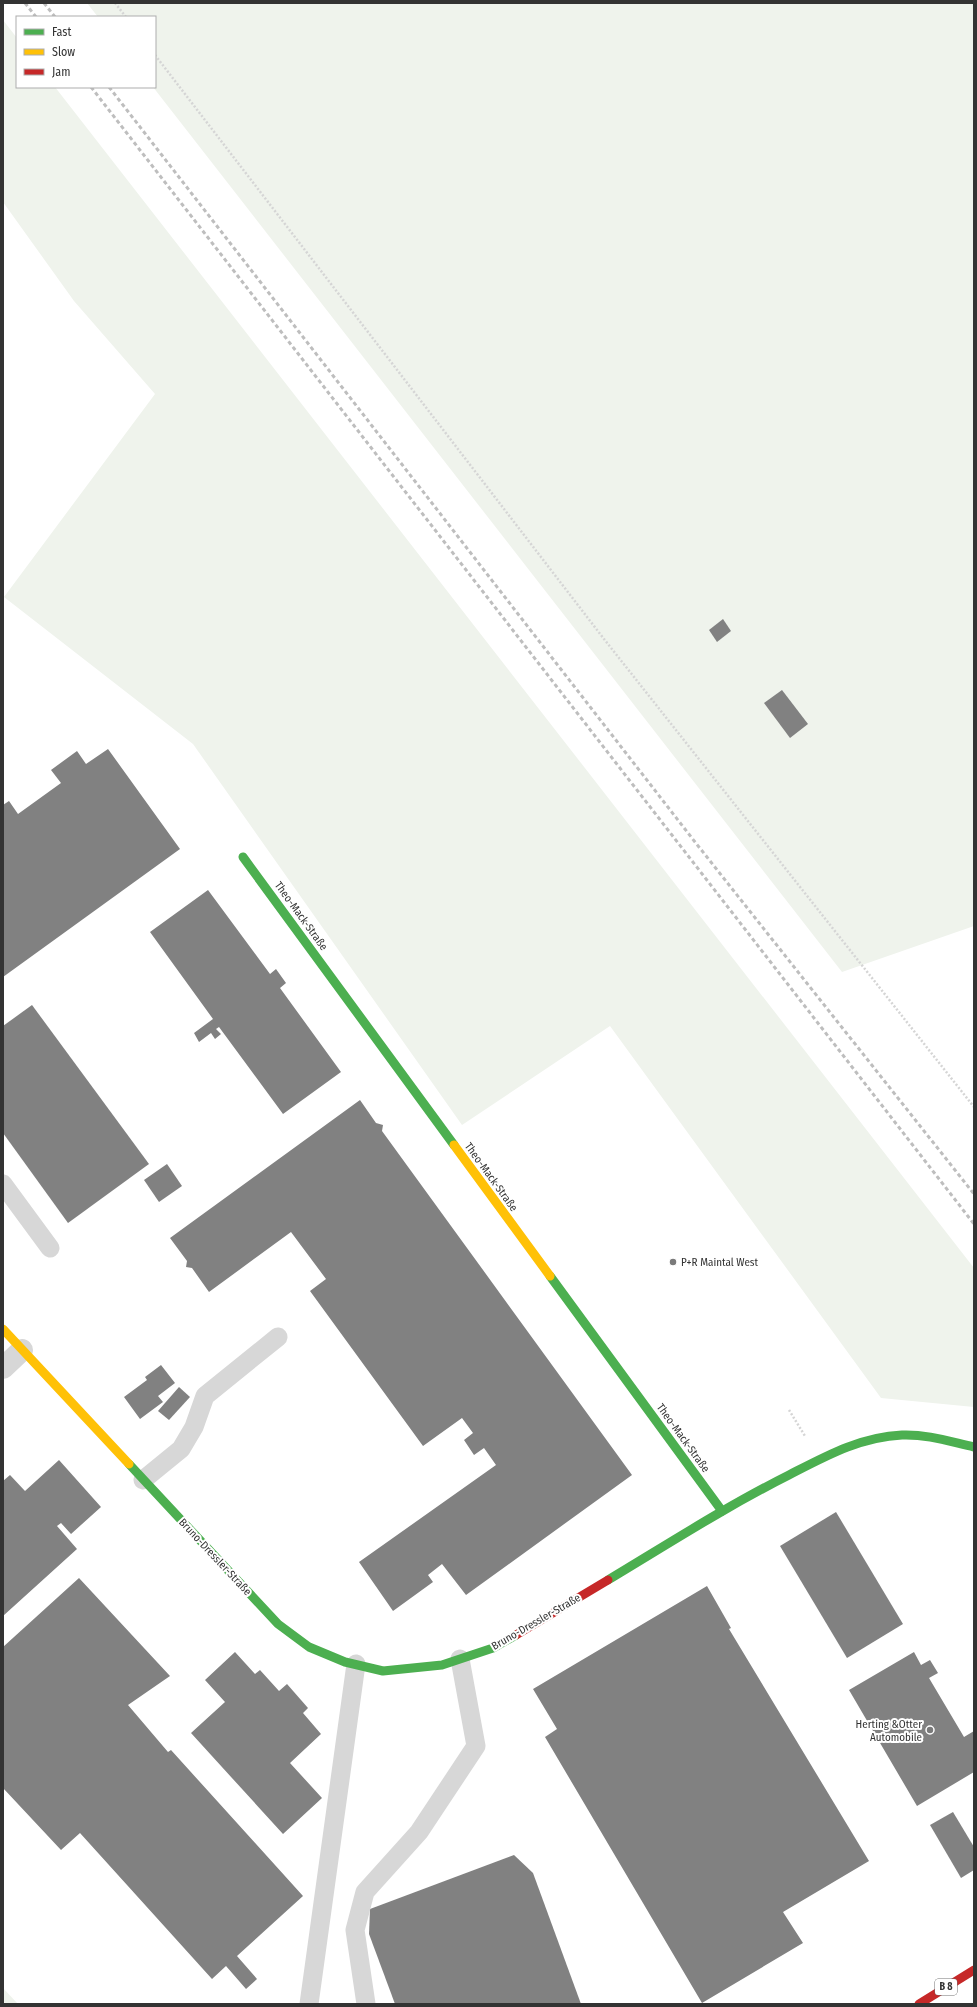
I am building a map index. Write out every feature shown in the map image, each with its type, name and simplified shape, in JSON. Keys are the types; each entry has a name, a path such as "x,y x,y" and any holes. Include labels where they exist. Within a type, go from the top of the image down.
{"street":[{"name":"Theo-Mack-Straße","path":"243,857 722,1511"},
{"name":"Bruno-Dressler-Straße","path":"3,1329 278,1624 309,1647 345,1662 383,1671 442,1665 493,1648 722,1511 819,1458 866,1440 902,1435 931,1437 974,1447"},
{"path":"3,1368 22,1350"},
{"name":"B 8","path":"919,2004 974,1970"}],"lane":[{"path":"3,1184 50,1248"},
{"path":"143,1480 181,1448 194,1427 205,1396 278,1337"},
{"path":"366,2004 355,1930 365,1892 419,1832 476,1746 460,1659"},
{"path":"308,2004 356,1664"}],"path":[{"path":"115,3 125,16"},
{"path":"156,56 604,639 974,1107"}],"shaded area":[{"path":"87,3 974,3 974,926 842,972 154,88 156,88 156,16 97,16"},
{"path":"3,20 16,37 16,88 56,88 974,1268 974,1407 881,1398 610,1026 462,1125 193,744 4,597 155,394 74,301 3,202"},
{"path":"3,1988 18,2004 3,2004"}],"building":[{"path":"723,619 731,631 717,642 709,630"},
{"path":"782,690 808,724 790,738 764,703"},
{"path":"108,749 180,849 3,977 3,805 9,801 18,814 61,783 51,770 77,751 86,764"},
{"path":"208,890 270,974 276,969 286,983 280,988 341,1072 283,1114 219,1027 216,1029 221,1034 215,1039 211,1033 199,1042 194,1033 213,1019 150,932"},
{"path":"32,1005 149,1164 68,1223 3,1133 3,1026"},
{"path":"360,1100 376,1123 383,1125 382,1131 632,1475 466,1595 442,1564 428,1575 433,1582 393,1611 359,1562 496,1465 484,1448 474,1455 464,1440 473,1433 462,1418 423,1446 310,1291 326,1279 291,1232 209,1292 192,1268 186,1267 187,1261 170,1238"},
{"path":"167,1164 182,1186 159,1202 144,1180"},
{"path":"161,1365 175,1383 158,1396 163,1402 140,1419 124,1397 147,1380 145,1377"},
{"path":"179,1387 190,1397 169,1420 158,1411"},
{"path":"59,1460 101,1507 71,1534 61,1523 57,1526 77,1549 3,1616 3,1481 10,1475 25,1491"},
{"path":"836,1512 903,1624 847,1658 780,1546"},
{"path":"79,1578 170,1676 128,1705 168,1752 171,1750 303,1896 237,1956 257,1979 246,1989 226,1966 212,1979 80,1833 61,1850 3,1788 3,1647"},
{"path":"707,1586 731,1628 729,1629 869,1861 783,1912 803,1943 702,2003 545,1737 557,1729 533,1689"},
{"path":"235,1652 255,1674 260,1670 279,1691 287,1684 308,1708 303,1713 321,1734 290,1763 322,1798 283,1834 191,1733 225,1702 205,1680"},
{"path":"914,1652 921,1665 930,1660 938,1673 929,1678 964,1737 974,1731 974,1772 917,1806 849,1690"},
{"path":"953,1812 974,1847 974,1870 961,1878 930,1825"},
{"path":"514,1855 533,1873 581,2004 395,2004 369,1934 370,1909"}],"railway":[{"path":"25,3 35,16"},
{"path":"44,3 54,16"},
{"path":"92,88 974,1224"},
{"path":"110,88 695,842 974,1194"}],"traffic: fast":[{"path":"243,857 454,1145"},
{"path":"550,1276 722,1511"},
{"path":"608,1580 743,1499 816,1461 844,1449 872,1439 902,1435 921,1436 974,1447"},
{"path":"129,1464 278,1624 309,1647 345,1662 383,1671 442,1665 493,1648 516,1635"}],"traffic: slow":[{"path":"454,1145 550,1276"},
{"path":"3,1329 129,1464"}],"traffic: jam":[{"path":"516,1635 608,1580"},
{"path":"919,2004 974,1970"}],"place":[{"name":"P+R Maintal West","path":"673,1262"},
{"name":"Herting &Otter Automobile","path":"930,1730"}]}
